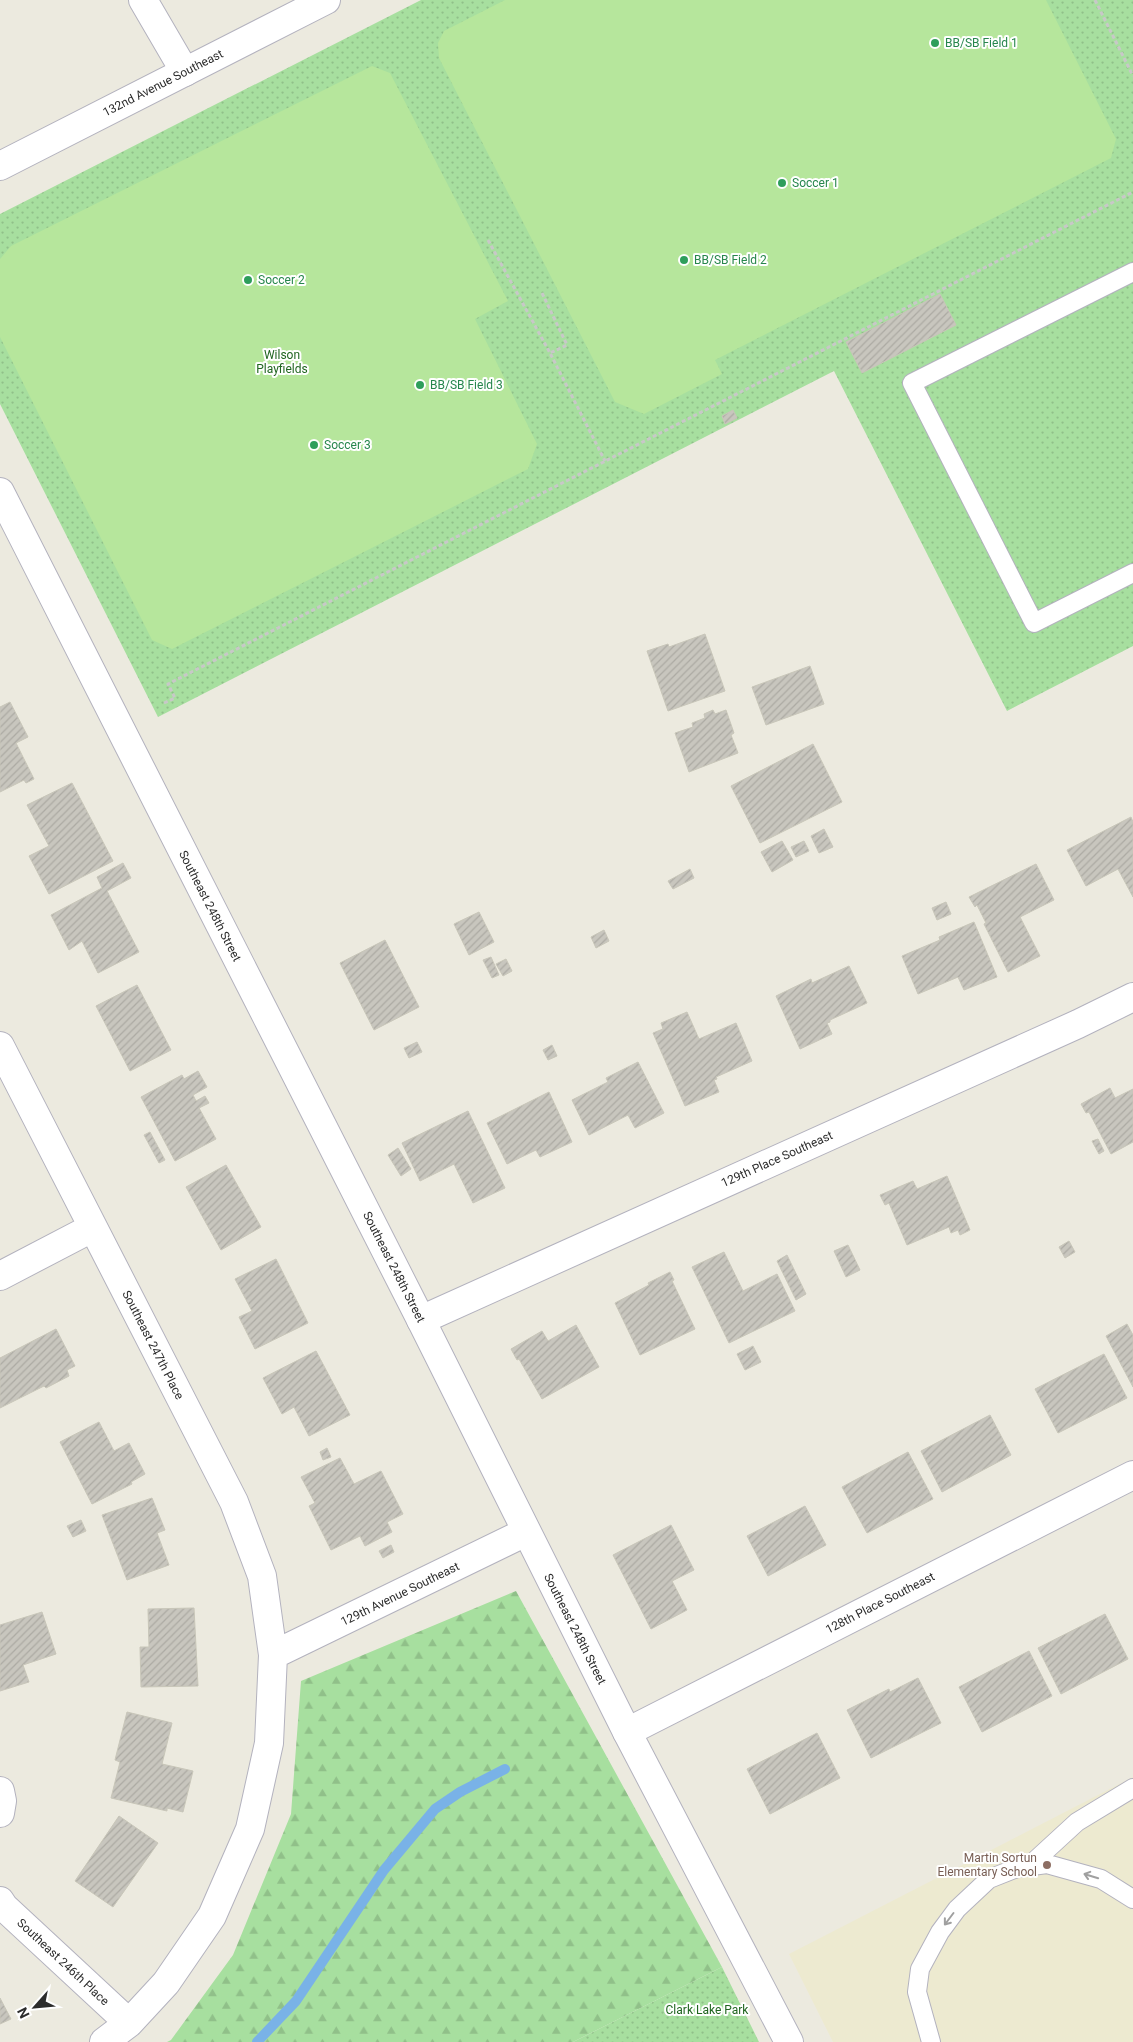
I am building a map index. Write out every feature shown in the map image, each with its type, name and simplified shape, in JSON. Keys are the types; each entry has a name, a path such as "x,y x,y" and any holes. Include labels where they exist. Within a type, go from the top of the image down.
{"street":[{"path":"143,0 185,72"},
{"name":"132nd Avenue Southeast","path":"0,166 326,0"},
{"name":"Southeast 248th Street","path":"0,492 421,1320 627,1732 789,2042"},
{"name":"129th Place Southeast","path":"421,1320 1078,1024 1133,997"},
{"name":"Southeast 247th Place","path":"0,1046 234,1502 262,1576 274,1655"},
{"path":"0,1276 92,1228"},
{"name":"128th Place Southeast","path":"627,1732 1133,1475"},
{"name":"129th Avenue Southeast","path":"274,1655 526,1532"},
{"path":"104,2042 128,2023 166,1983 212,1916 250,1829 269,1743 274,1655"},
{"path":"0,1791 2,1801 0,1813"},
{"name":"Southeast 246th Place","path":"0,1901 4,1907 128,2023"}],"lane":[{"path":"1133,272 912,383 1034,623 1133,573"},
{"path":"1028,1867 1077,1822 1133,1788"},
{"path":"930,2042 917,1992 920,1969 940,1932 957,1909 989,1879 1017,1868 1048,1864 1094,1877 1108,1883 1133,1899"}],"path":[{"path":"1095,0 1133,76"},
{"path":"164,703 175,698 168,684 1133,192"},
{"path":"488,240 550,353 605,461"},
{"path":"542,293 568,345 550,353"}],"shaded area":[{"name":"Martin Sortun Elementary School","path":"1133,1777 1133,2042 833,2042 789,1954"}],"green space":[{"name":"Wilson Playfields","path":"421,0 1133,0 1133,646 1007,711 834,371 158,717 0,404 0,214"},
{"name":"Soccer 1","path":"505,0 1046,0 1116,139 1111,158 715,360 722,374 644,414 615,402 439,58 438,43 444,31"},
{"name":"Soccer 2","path":"372,66 390,73 508,301 475,319 537,444 528,469 172,649 152,640 0,337 0,259 11,246"},
{"path":"516,1591 722,1967 573,2042 167,2042 171,2040 233,1955 291,1814 301,1681"},
{"name":"Clark Lake Park","path":"722,1967 759,2042 573,2042"}],"building":[{"path":"940,294 956,325 862,373 846,342"},
{"path":"733,410 737,418 725,424 722,416"},
{"path":"705,634 725,691 668,711 647,651 668,644 669,647"},
{"path":"810,666 824,704 766,725 752,687"},
{"path":"10,702 28,737 16,743 34,779 26,783 24,780 0,792 0,707"},
{"path":"713,710 715,714 726,710 734,733 731,735 738,753 689,772 675,733 693,727 692,723 705,718 704,714"},
{"path":"813,744 842,802 760,843 731,786"},
{"path":"72,783 113,861 49,894 29,856 49,846 27,805"},
{"path":"1131,817 1133,822 1133,897 1118,869 1086,886 1067,850"},
{"path":"824,829 833,847 819,853 811,836"},
{"path":"782,841 793,860 772,872 761,852"},
{"path":"804,841 809,851 796,857 791,847"},
{"path":"123,863 131,878 107,891 139,952 98,973 82,941 69,950 51,915 102,888 97,877"},
{"path":"1036,864 1054,900 1020,917 1040,956 1008,972 984,924 986,923 977,905 975,907 969,897"},
{"path":"690,869 694,878 673,889 668,881"},
{"path":"946,902 951,914 937,920 932,908"},
{"path":"479,912 494,942 469,955 454,924"},
{"path":"974,922 997,977 964,990 958,977 918,994 902,956 940,940 939,937"},
{"path":"604,930 609,941 596,948 591,937"},
{"path":"385,940 419,1007 374,1030 340,963"},
{"path":"491,957 499,975 492,978 483,960"},
{"path":"506,959 512,971 503,976 496,964"},
{"path":"849,966 867,1003 830,1020 827,1023 832,1034 800,1049 776,996 811,979 812,983"},
{"path":"137,985 171,1050 130,1071 96,1006"},
{"path":"687,1012 699,1039 736,1023 752,1061 716,1077 717,1079 714,1080 719,1092 685,1106 653,1033 663,1029 661,1023"},
{"path":"417,1042 422,1052 409,1058 404,1048"},
{"path":"552,1045 557,1056 548,1060 543,1050"},
{"path":"638,1062 664,1113 635,1128 628,1115 589,1135 572,1100 608,1082 606,1078"},
{"path":"198,1071 207,1087 193,1095 196,1101 205,1096 209,1103 199,1108 216,1139 175,1161 141,1097 182,1075 184,1079"},
{"path":"1110,1088 1115,1098 1133,1089 1133,1142 1111,1154 1089,1112 1086,1113 1081,1104"},
{"path":"549,1092 572,1142 540,1157 536,1150 507,1164 487,1123"},
{"path":"468,1111 505,1188 473,1203 454,1164 420,1181 402,1143"},
{"path":"150,1132 165,1160 159,1163 144,1135"},
{"path":"1098,1139 1104,1151 1099,1154 1092,1141"},
{"path":"398,1148 411,1169 401,1176 388,1155"},
{"path":"226,1165 261,1227 221,1250 186,1187"},
{"path":"947,1176 970,1230 960,1235 958,1230 951,1233 949,1227 907,1245 889,1203 885,1205 880,1195 913,1181 917,1189"},
{"path":"1069,1241 1075,1252 1065,1258 1059,1247"},
{"path":"848,1245 860,1270 846,1277 834,1251"},
{"path":"724,1252 743,1291 777,1274 795,1311 729,1343 692,1267"},
{"path":"787,1255 806,1294 796,1300 777,1261"},
{"path":"276,1259 308,1323 255,1349 239,1317 252,1311 235,1279"},
{"path":"670,1272 674,1280 672,1281 695,1329 640,1355 615,1303"},
{"path":"1127,1324 1133,1335 1133,1387 1106,1336"},
{"path":"576,1325 599,1367 542,1399 519,1359 517,1360 511,1349 542,1331 548,1341"},
{"path":"56,1329 75,1366 67,1370 69,1376 0,1408 0,1358"},
{"path":"753,1346 761,1362 745,1370 737,1354"},
{"path":"316,1351 350,1415 309,1436 294,1407 282,1414 263,1378"},
{"path":"1104,1354 1127,1398 1058,1433 1035,1389"},
{"path":"990,1415 1011,1455 942,1492 921,1451"},
{"path":"99,1422 114,1451 129,1443 145,1474 131,1482 132,1484 92,1504 60,1442"},
{"path":"327,1448 331,1457 323,1460 320,1452"},
{"path":"908,1452 933,1499 867,1533 842,1487"},
{"path":"340,1458 354,1484 381,1471 403,1514 387,1522 392,1532 365,1546 360,1536 331,1550 309,1506 315,1503 301,1477"},
{"path":"152,1498 165,1530 157,1533 169,1565 127,1580 102,1515"},
{"path":"805,1506 826,1545 768,1576 747,1536"},
{"path":"81,1520 86,1531 73,1537 67,1526"},
{"path":"671,1525 694,1570 672,1581 687,1610 651,1629 613,1555"},
{"path":"391,1545 394,1552 383,1558 379,1551"},
{"path":"194,1608 198,1686 141,1687 140,1647 149,1647 148,1609"},
{"path":"42,1612 56,1654 23,1665 29,1682 0,1691 0,1625"},
{"path":"1105,1614 1128,1659 1061,1694 1038,1648"},
{"path":"1029,1651 1052,1696 982,1732 959,1687"},
{"path":"918,1678 941,1723 871,1758 847,1710 889,1689 890,1692"},
{"path":"127,1712 172,1723 162,1764 193,1771 183,1812 167,1808 167,1811 111,1798 120,1762 115,1760"},
{"path":"817,1733 840,1778 770,1814 747,1769"},
{"path":"119,1816 158,1843 113,1907 75,1881"},
{"path":"0,1998 11,2019 0,2024"}],"waterway":[{"path":"257,2042 296,2001 384,1870 435,1809 460,1792 505,1769"}],"place":[{"name":"BB/SB Field 1","path":"935,43"},
{"name":"Soccer 1","path":"782,183"},
{"name":"BB/SB Field 2","path":"684,260"},
{"name":"Soccer 2","path":"248,280"},
{"name":"BB/SB Field 3","path":"420,385"},
{"name":"Soccer 3","path":"314,445"},
{"name":"Martin Sortun Elementary School","path":"1047,1865"}]}
